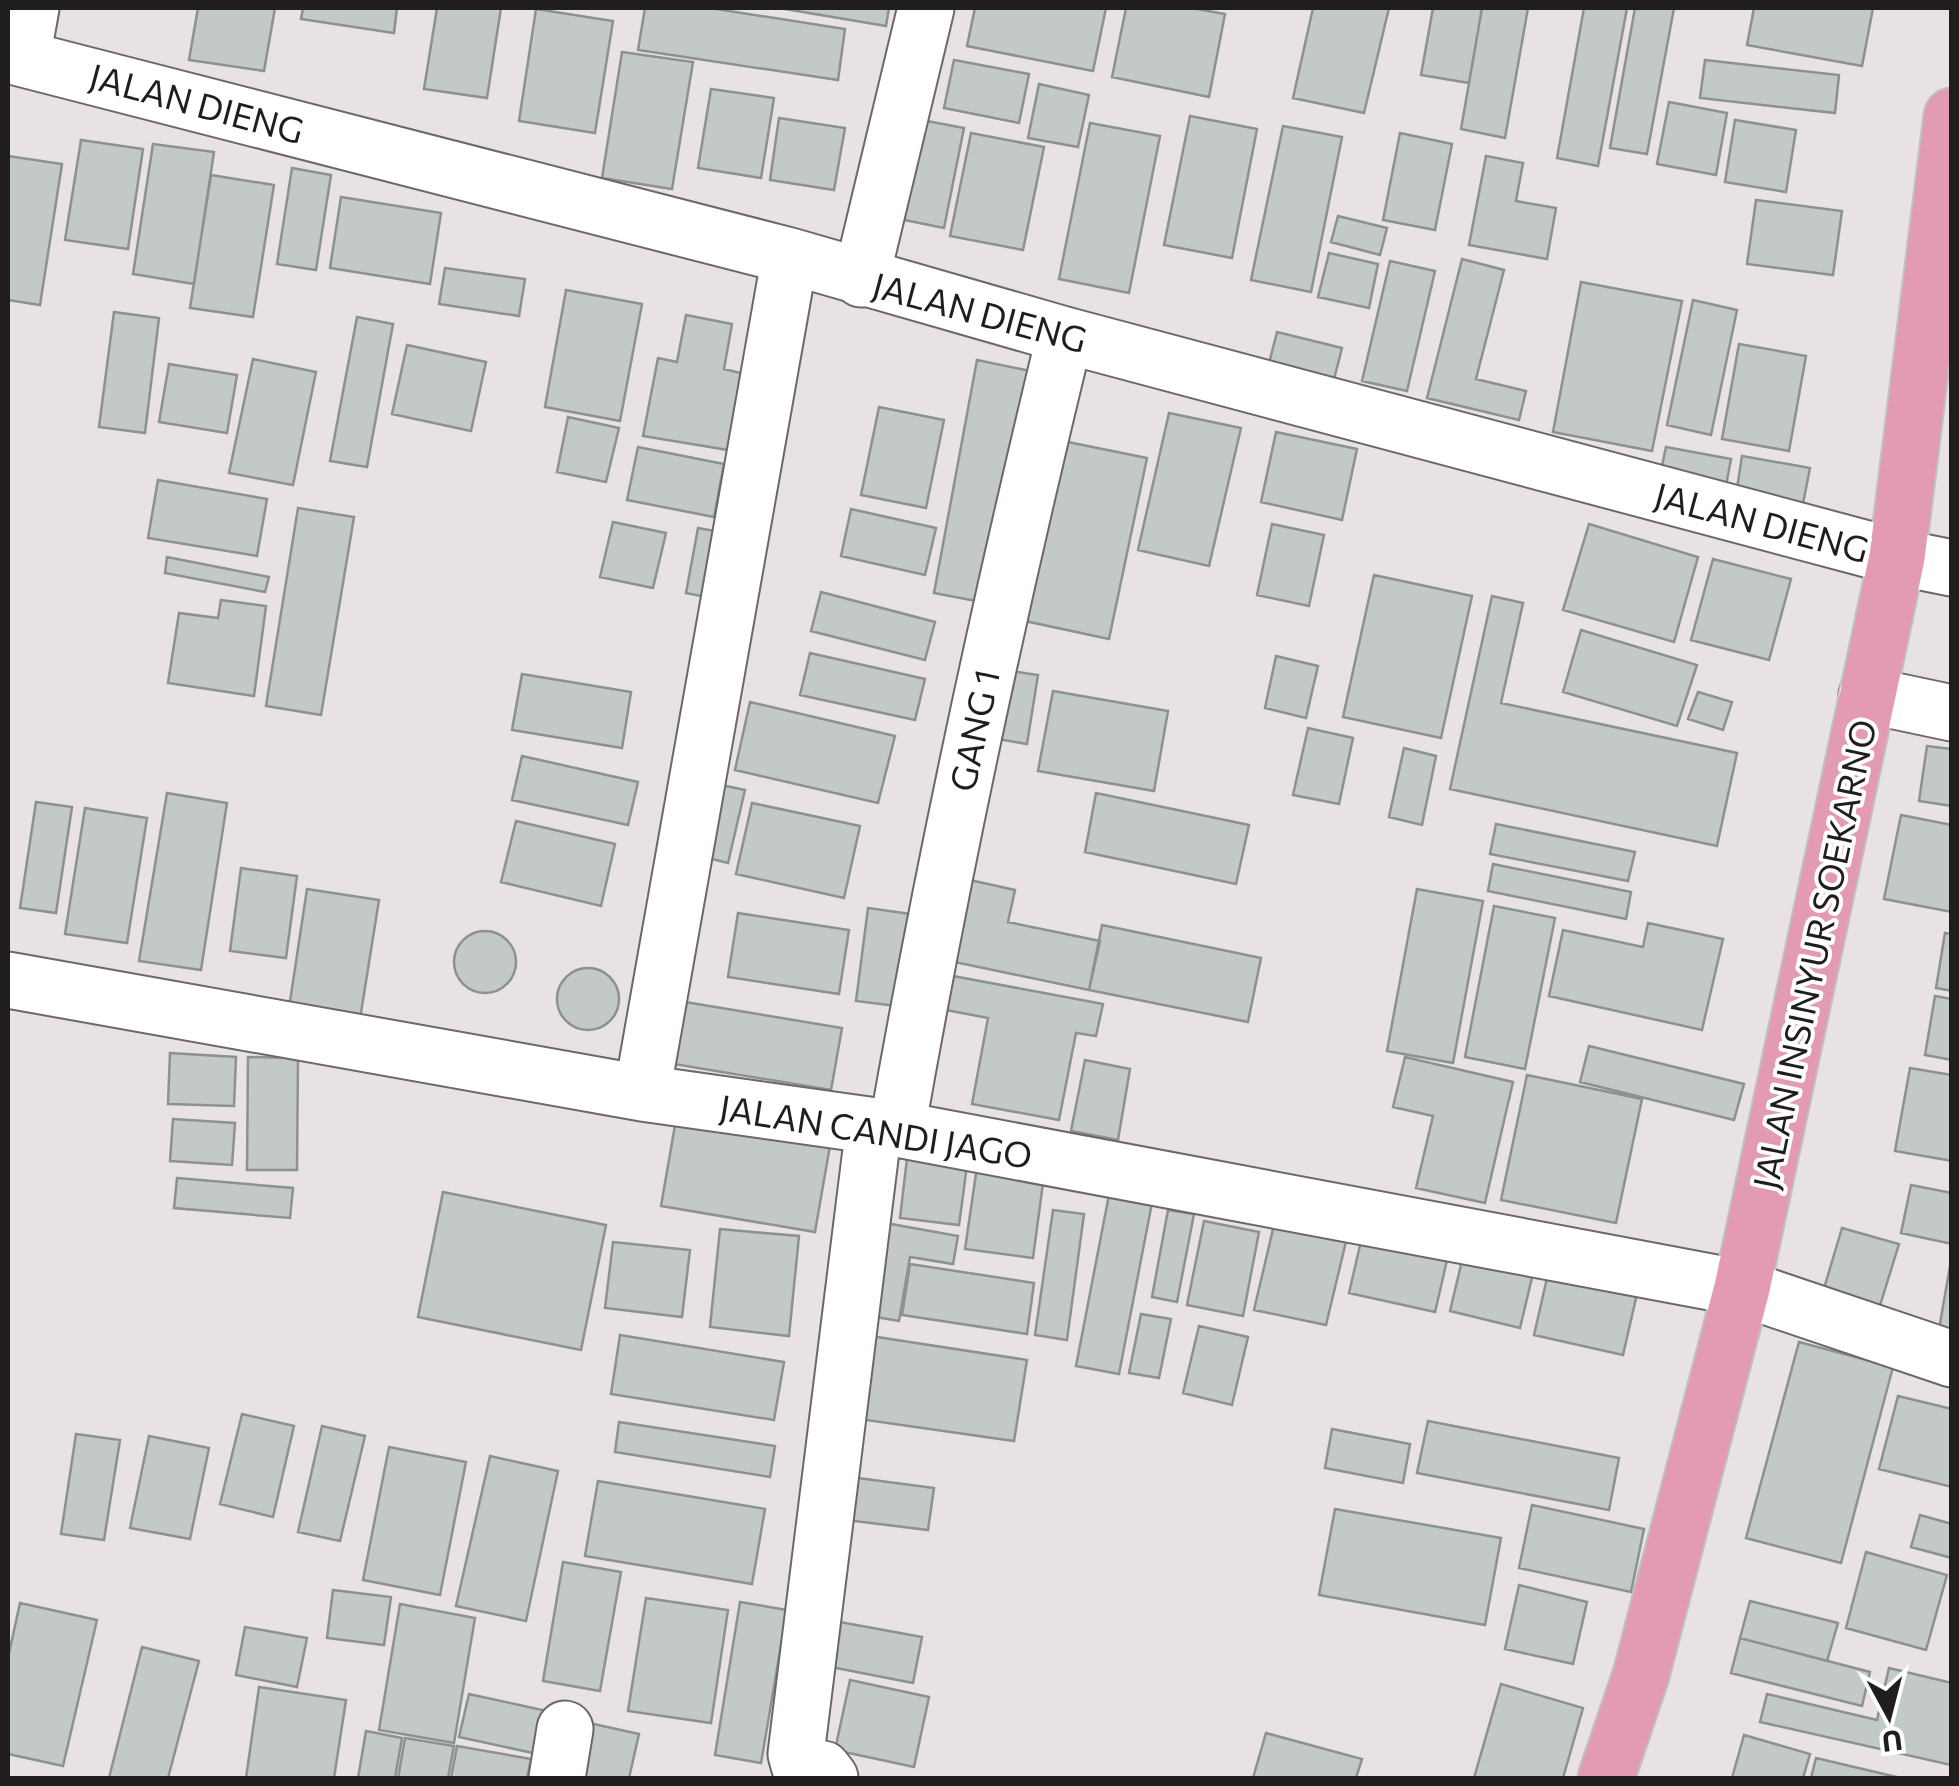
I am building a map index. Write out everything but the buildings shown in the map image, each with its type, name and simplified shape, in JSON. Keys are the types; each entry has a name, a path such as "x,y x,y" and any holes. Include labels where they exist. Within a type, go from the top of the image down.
{"main road":[{"name":"JALAN INSINYUR SOEKARNO","path":"1606,1778 1641,1675 1742,1288 1897,557 1952,116"}],"street":[{"path":"861,279 926,8"},
{"name":"JALAN DIENG","path":"20,40 1064,335 1897,557 1952,568"},
{"path":"642,1093 790,256"},
{"name":"GANG 1","path":"830,1778 823,1769 799,1765 796,1754 886,1127 1064,335"},
{"path":"1867,695 1952,713"},
{"name":"JALAN CANDI JAGO","path":"8,980 642,1093 886,1127 1742,1288 1952,1359"}]}
